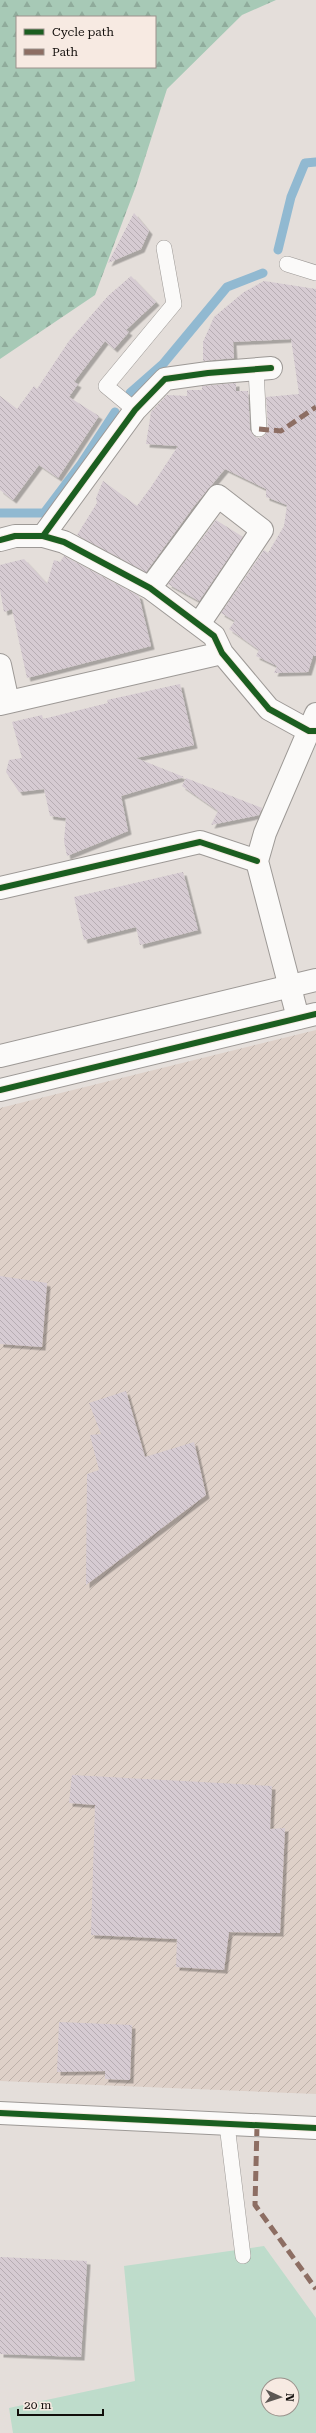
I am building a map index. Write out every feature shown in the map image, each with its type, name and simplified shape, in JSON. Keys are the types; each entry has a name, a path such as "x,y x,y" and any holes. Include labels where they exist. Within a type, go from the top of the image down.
{"street":[{"path":"43,536 135,410 165,379 208,373 263,369"},
{"path":"150,588 218,496 262,530 199,624"},
{"path":"0,540 15,536 43,536 64,542 150,588 214,636 222,653 269,709 314,726 265,833 257,861 290,987 307,1016 0,1090"},
{"path":"0,665 4,703 222,653"},
{"path":"0,888 200,842 257,861"},
{"path":"0,1056 316,980"},
{"path":"0,2113 316,2128"}],"lane":[{"path":"135,410 106,386 174,304 164,248"},
{"path":"287,264 316,274"},
{"path":"259,429 263,369"},
{"path":"228,2124 243,2256"}],"shaded area":[{"path":"316,1030 316,2094 0,2081 0,1108"}],"green space":[{"path":"0,0 276,0 242,15 167,89 136,186 95,295 0,359"},
{"path":"264,2246 316,2318 316,2433 13,2433 9,2408 135,2381 124,2266"}],"building":[{"path":"134,213 149,231 141,249 108,263"},
{"path":"131,276 156,302 126,330 129,332 114,349 105,341 74,382 78,384 69,397 99,416 58,478 39,465 13,500 0,490 0,396 17,409 34,386 37,389 69,341 108,296"},
{"path":"264,281 316,289 316,656 313,656 308,672 274,673 277,666 256,656 259,650 229,629 235,621 221,613 264,550 268,553 284,526 287,505 266,497 266,489 225,469 194,506 146,572 77,535 97,503 96,498 103,481 137,506 178,446 146,444 151,412 167,395 187,396 187,390 202,390 202,386 236,383 236,391 248,391 250,430 255,437 259,438 264,436 268,429 266,397 299,394 291,339 233,342 234,358 203,361 203,342 214,317 244,292"},
{"path":"216,520 243,537 199,601 168,584"},
{"path":"64,556 139,596 151,646 27,678 12,609 4,612 0,590 0,565 24,559 47,584 54,560 60,562"},
{"path":"180,684 194,745 136,758 184,777 121,796 128,831 67,856 64,841 66,818 50,816 44,789 19,792 6,772 9,760 22,758 12,722 42,715 43,719 108,703 107,700"},
{"path":"186,778 262,808 259,815 211,825 218,811 182,786"},
{"path":"183,872 198,930 140,945 136,927 84,940 74,897"},
{"path":"0,1276 47,1283 42,1347 0,1344"},
{"path":"126,1391 145,1457 194,1442 206,1495 86,1585 87,1474 99,1470 90,1435 101,1434 89,1403"},
{"path":"72,1775 272,1786 270,1829 285,1828 280,1933 229,1932 224,1970 176,1967 177,1939 91,1935 95,1805 69,1803"},
{"path":"59,2022 132,2025 130,2080 105,2079 105,2071 57,2072"},
{"path":"0,2257 87,2261 81,2357 0,2354"}],"waterway":[{"path":"278,250 291,197 305,163 316,162"},
{"path":"130,393 163,364 227,287 263,273"},
{"path":"0,513 44,513 81,464 115,412"}],"marked path":[{"path":"259,429 281,431 316,407"},
{"path":"257,2126 255,2205 316,2289"}],"cycle path":[{"path":"43,536 135,410 165,379 208,373 271,368"},
{"path":"0,540 15,536 43,536 64,542 150,588 214,636 222,653 269,709 309,731 316,731"},
{"path":"0,888 200,842 257,861"},
{"path":"0,1090 316,1014"},
{"path":"0,2113 316,2128"}]}
